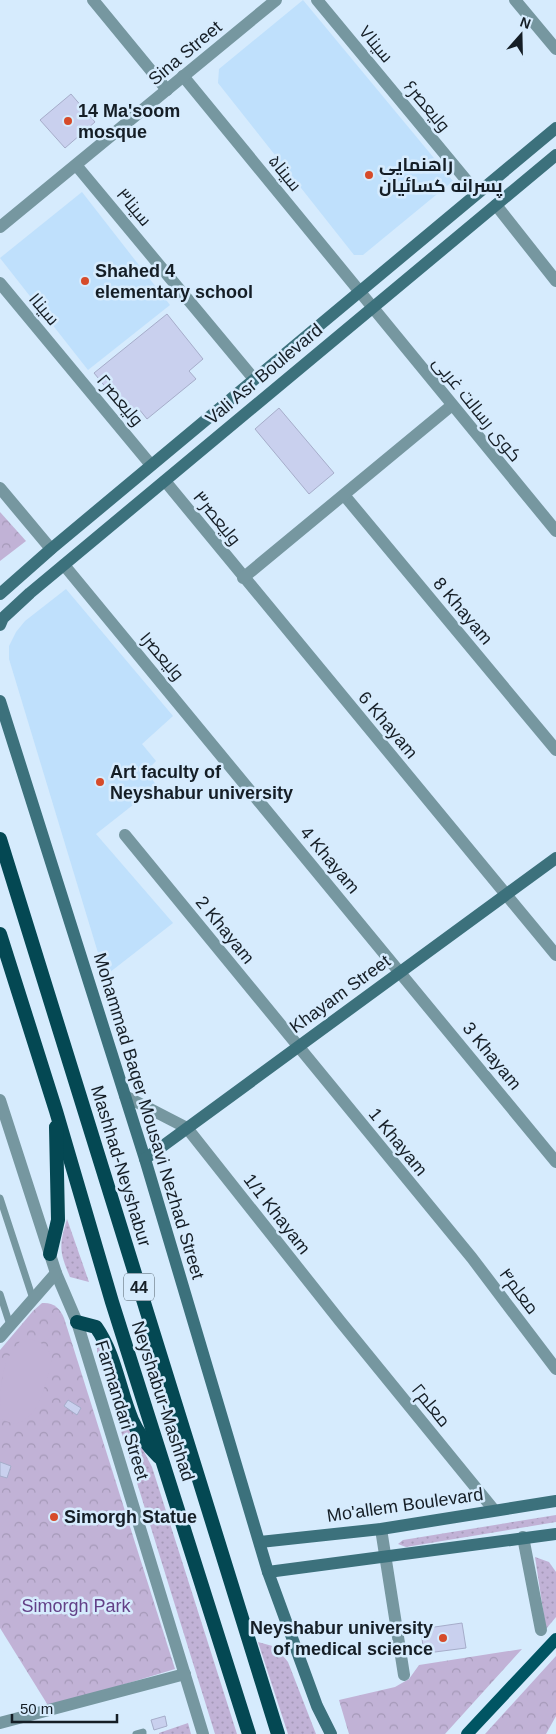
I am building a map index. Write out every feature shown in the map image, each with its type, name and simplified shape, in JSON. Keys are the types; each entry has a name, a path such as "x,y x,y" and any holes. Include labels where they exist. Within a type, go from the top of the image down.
{"highway":[{"name":"Mashhad-Neyshabur","path":"0,839 278,1734"},
{"name":"Neyshabur-Mashhad","path":"0,934 56,1112 112,1302 249,1734"},
{"path":"50,1254 58,1220 56,1112"},
{"path":"77,1322 96,1326 105,1339 132,1420 141,1436 163,1462"}],"main road":[{"name":"Vali Asr Boulevard","path":"0,594 50,548 556,128"},
{"name":"Vali Asr Boulevard","path":"0,626 3,618 64,565 556,154"},
{"path":"50,548 64,565"},
{"name":"Mohammad Baqer Mousavi Nezhad Street","path":"0,701 145,1159 268,1572 317,1706 331,1734"},
{"name":"Khayam Street","path":"145,1159 556,858"},
{"name":"Mo'allem Boulevard","path":"260,1542 381,1529 556,1501"},
{"path":"268,1572 523,1536 556,1534"},
{"path":"467,1734 556,1639"}],"street":[{"path":"93,0 167,90"},
{"name":"Sina Street","path":"0,228 276,0"},
{"name":"سینا۷","path":"317,0 389,86"},
{"path":"515,0 556,49"},
{"name":"سینا۵","path":"183,76 372,307"},
{"name":"ولیعصر۶","path":"389,86 477,193"},
{"name":"سینا۳","path":"76,165 254,379"},
{"path":"496,205 556,281"},
{"name":"سینا۱","path":"0,283 62,357"},
{"name":"کوی رسالت غربی","path":"372,307 451,406 556,531"},
{"name":"ولیعصر۲","path":"62,357 151,465"},
{"path":"243,578 451,406"},
{"name":"ولیعصر۳","path":"165,481 243,578"},
{"path":"0,488 50,548"},
{"name":"8 Khayam","path":"344,495 556,750"},
{"name":"ولیعصر۱","path":"64,565 233,770"},
{"name":"6 Khayam","path":"243,578 556,955"},
{"name":"4 Khayam","path":"233,770 400,972"},
{"name":"2 Khayam","path":"125,835 298,1047"},
{"name":"3 Khayam","path":"400,972 556,1162"},
{"name":"1 Khayam","path":"298,1047 472,1258"},
{"path":"125,1096 187,1128"},
{"name":"Farmandari Street","path":"0,1100 56,1273 77,1322 203,1734"},
{"name":"1/1 Khayam","path":"187,1128 340,1321"},
{"name":"معلم۴","path":"472,1258 556,1369"},
{"path":"0,1337 56,1273"},
{"name":"معلم۲","path":"340,1321 494,1510"},
{"path":"381,1529 404,1675"},
{"path":"523,1536 541,1630"},
{"path":"1,1720 185,1674"}],"lane":[{"path":"0,1198 33,1300"},
{"path":"0,1294 10,1324"},
{"path":"136,1734 143,1732 143,1734"}],"shaded area":[{"path":"303,0 453,181 363,255 354,255 218,83 219,69"},
{"name":"Shahed 4 elementary school","path":"82,192 170,305 88,370 0,258"},
{"name":"Art faculty of Neyshabur university","path":"66,589 173,716 142,744 156,761 146,771 157,786 96,834 173,923 105,976 9,659 9,646 16,632 25,621"}],"green space":[{"path":"0,512 26,541 0,561"},
{"path":"67,1219 89,1282 70,1277 64,1261 61,1248"},
{"name":"Simorgh Park","path":"42,1303 56,1306 64,1318 175,1669 49,1707 0,1628 0,1350"},
{"path":"23,1339 42,1343 52,1359 37,1406 24,1420 15,1424 0,1419 1,1386 10,1355 15,1346"},
{"path":"101,1346 139,1442 152,1467 237,1734 215,1734 97,1354 97,1348"},
{"path":"556,1515 556,1522 406,1547 398,1544 403,1540"},
{"path":"535,1557 549,1562 556,1572 556,1617 546,1629"},
{"path":"258,1642 276,1647 288,1662 316,1734 288,1734"},
{"path":"522,1649 445,1734 349,1734 339,1700 395,1687 409,1679 419,1665"},
{"path":"556,1656 556,1716 546,1734 485,1734"},
{"path":"188,1723 191,1734 159,1734 159,1733"}],"building":[{"name":"14 Ma'soom mosque","path":"71,94 95,122 65,148 40,120"},
{"path":"167,314 203,359 189,371 196,379 147,419 139,409 130,417 94,373"},
{"path":"279,408 334,473 309,494 255,429"},
{"path":"68,1400 81,1408 77,1415 64,1406"},
{"path":"0,1462 11,1466 7,1478 0,1476"},
{"name":"Neyshabur university of medical science","path":"462,1623 466,1648 427,1653 423,1647 421,1629"},
{"path":"165,1716 167,1726 154,1730 151,1720"}],"place":[{"name":"14 Ma'soom mosque","path":"68,121"},
{"name":"راهنمایی پسرانه کسائیان","path":"369,175"},
{"name":"Shahed 4 elementary school","path":"85,281"},
{"name":"Art faculty of Neyshabur university","path":"100,782"},
{"name":"Simorgh Statue","path":"54,1517"},
{"name":"Neyshabur university of medical science","path":"443,1638"}]}
